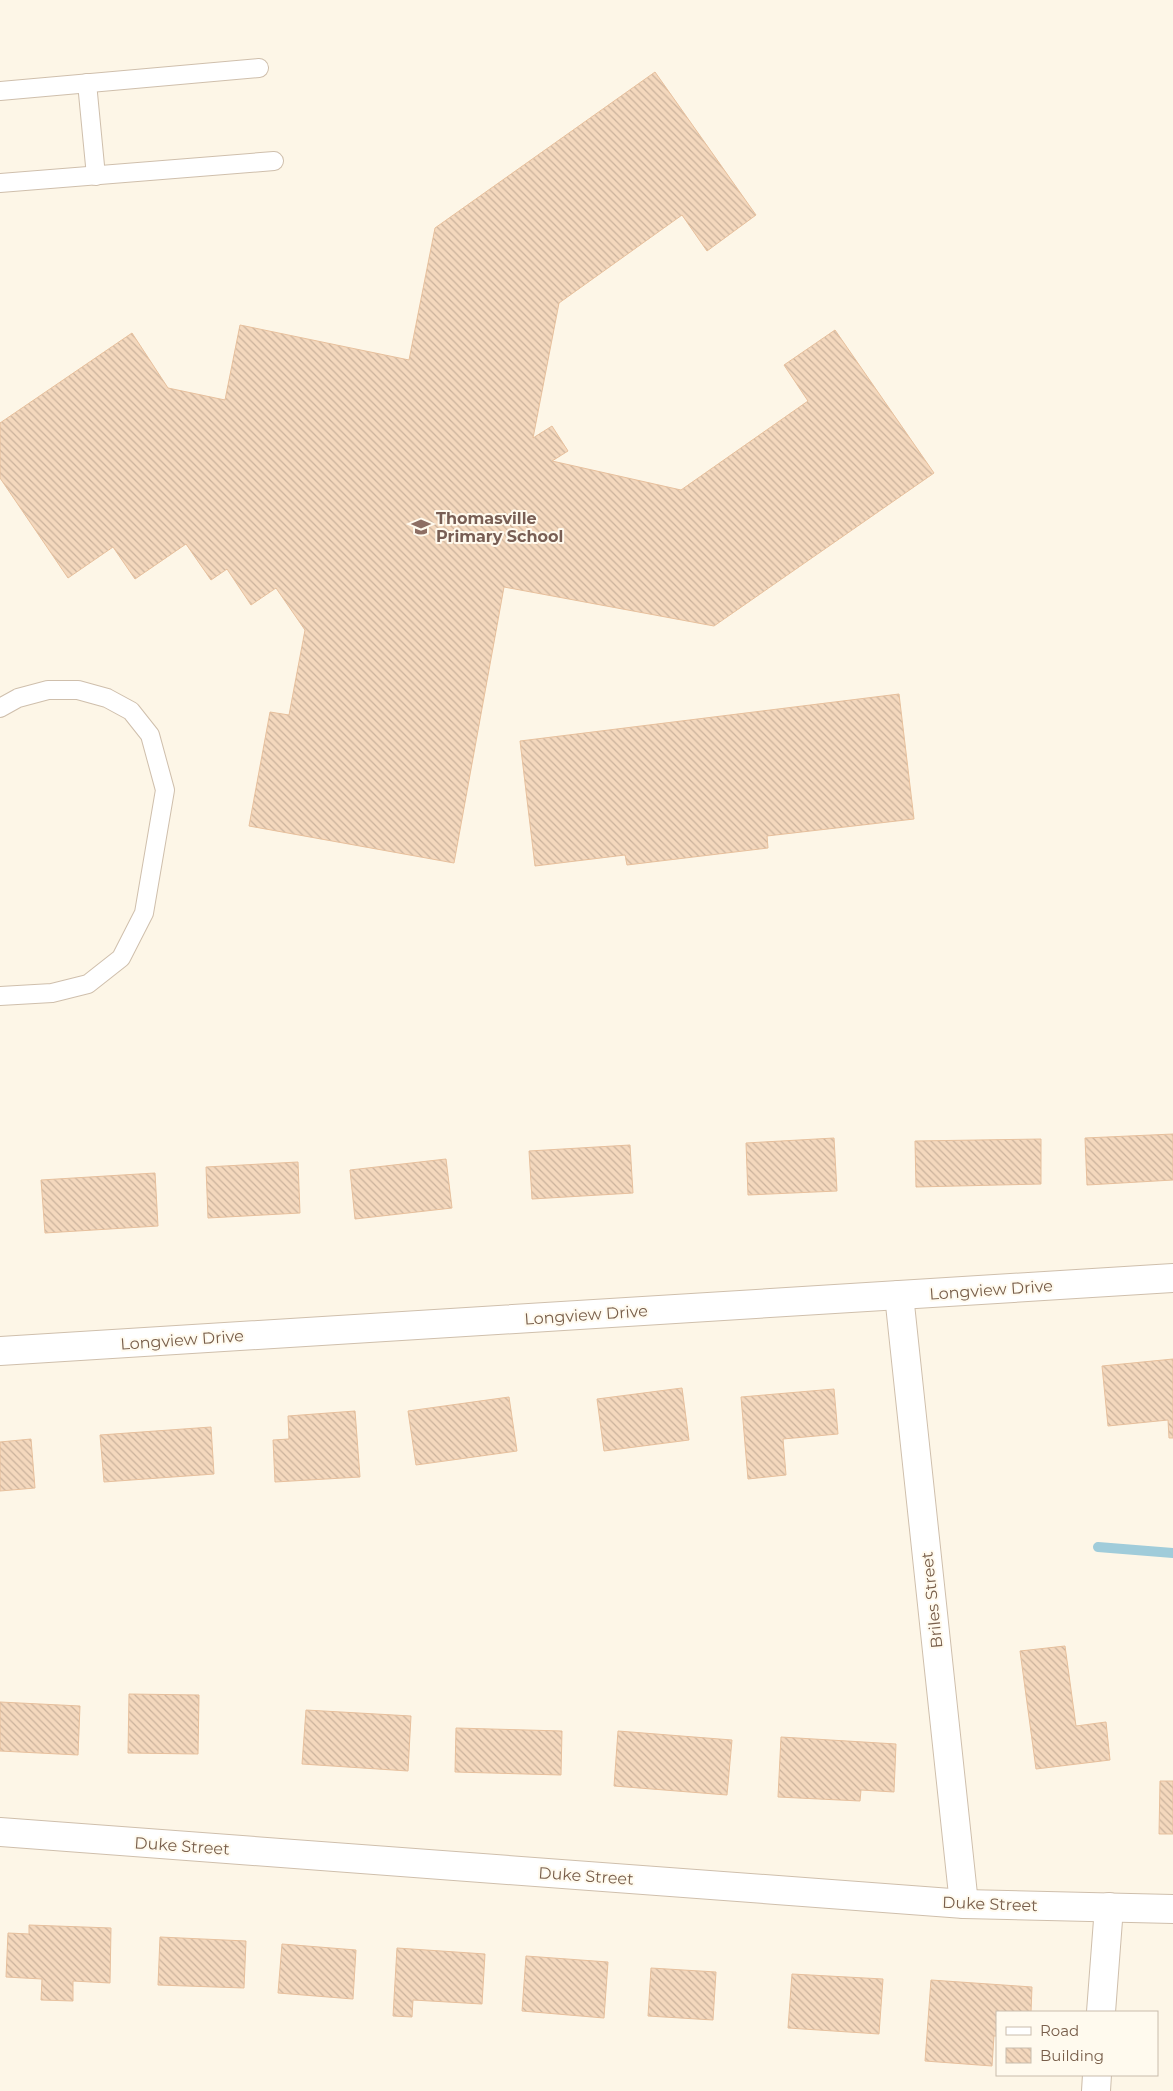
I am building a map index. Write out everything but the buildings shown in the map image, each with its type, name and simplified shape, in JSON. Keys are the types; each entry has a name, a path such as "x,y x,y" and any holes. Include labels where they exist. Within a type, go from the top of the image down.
{"street":[{"name":"Longview Drive","path":"0,1351 1173,1278"},
{"name":"Briles Street","path":"899,1295 964,1904"},
{"name":"Duke Street","path":"0,1832 964,1904 1173,1909"},
{"path":"1101,2011 1109,1907"},
{"path":"1096,2091 1097,2076"}],"lane":[{"path":"0,91 259,68"},
{"path":"87,83 96,176"},
{"path":"0,183 274,161"},
{"path":"0,708 18,698 48,690 78,690 106,698 131,711 150,735 165,790 144,913 121,958 88,984 52,993 0,996"}],"waterway":[{"path":"1098,1547 1173,1553"}],"place":[{"name":"Thomasville Primary School","path":"421,527"}]}
